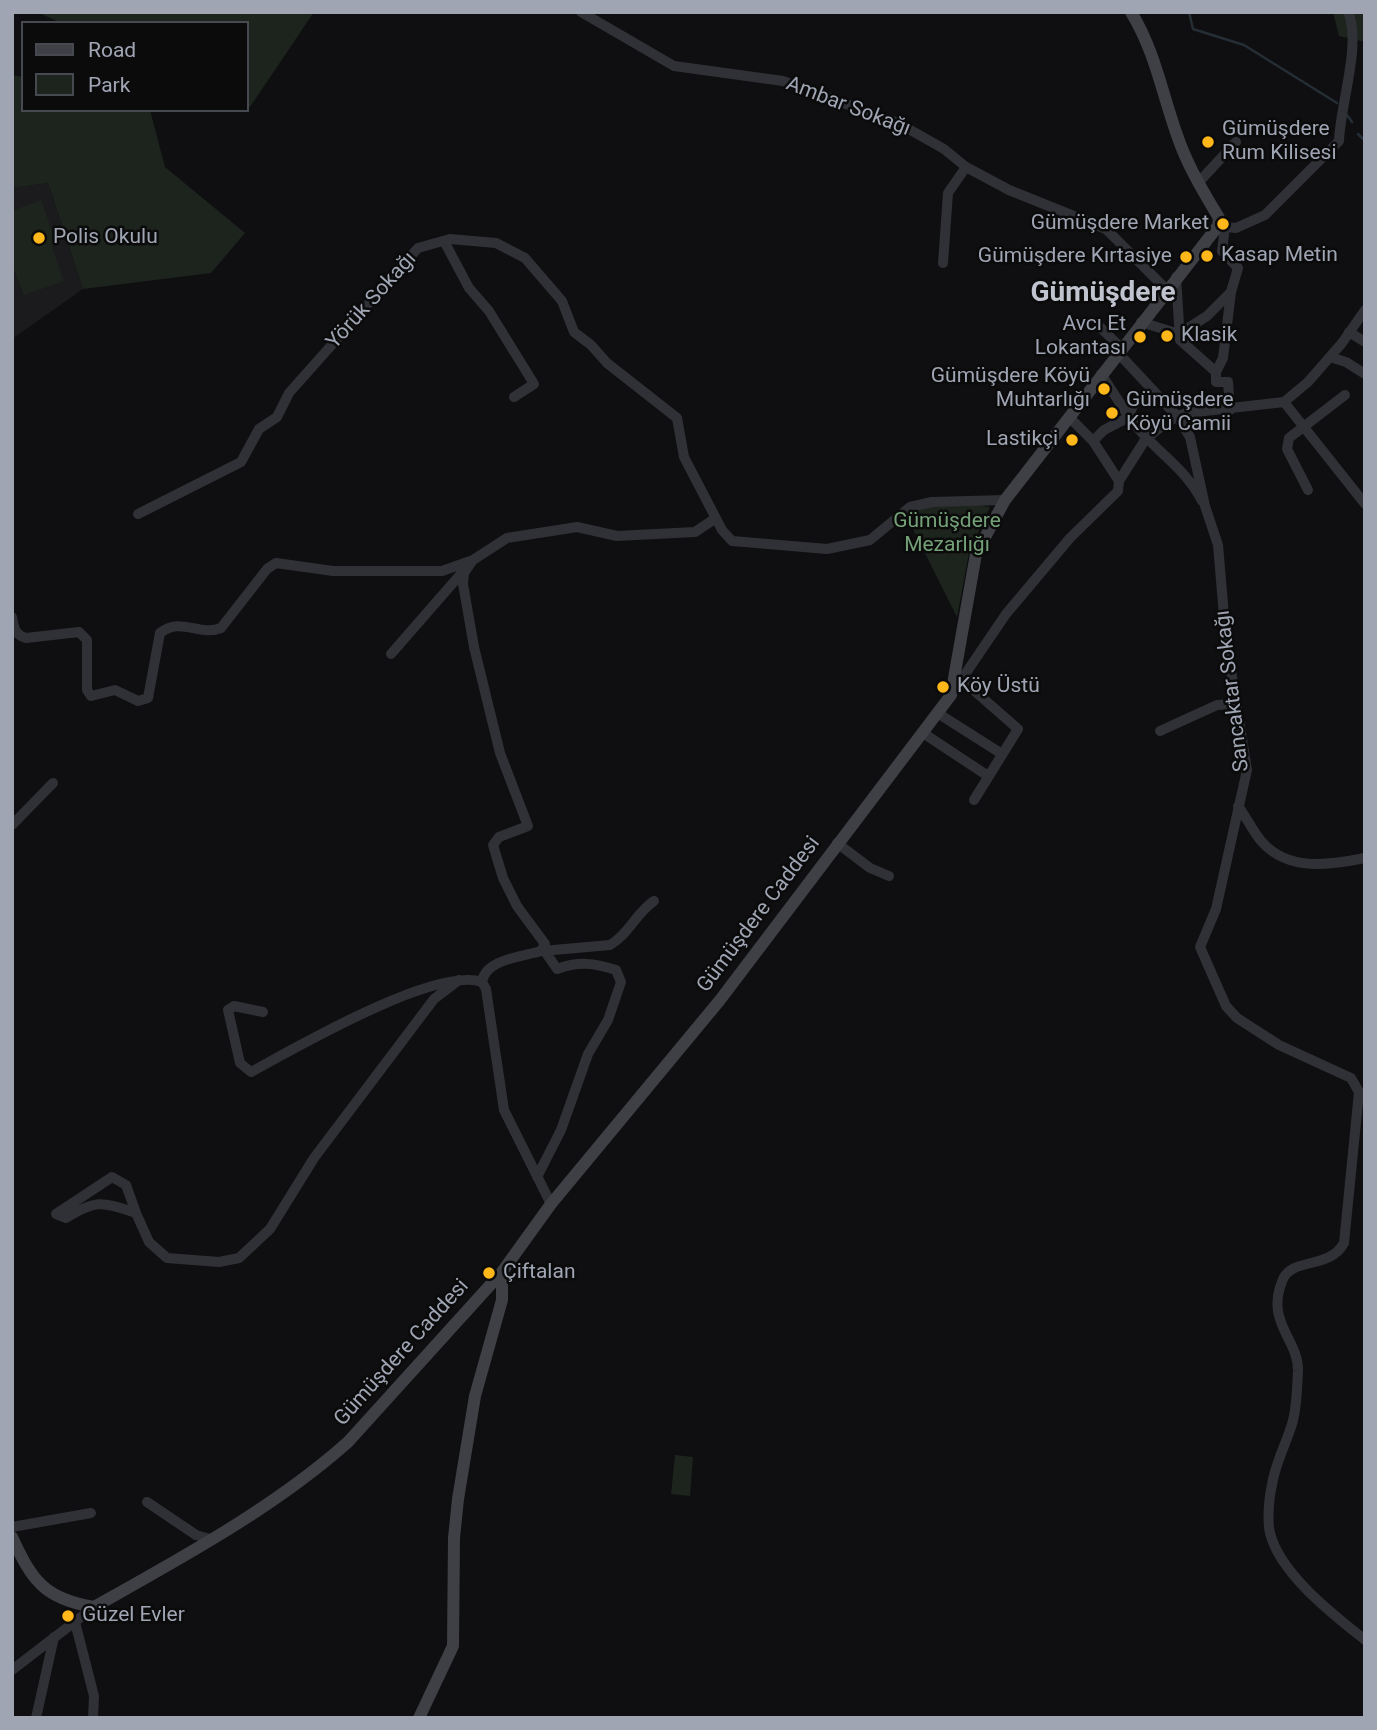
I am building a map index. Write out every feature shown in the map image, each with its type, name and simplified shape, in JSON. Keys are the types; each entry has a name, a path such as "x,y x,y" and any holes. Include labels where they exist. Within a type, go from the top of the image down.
{"street":[{"name":"Ambar Sokağı","path":"581,12 674,66 783,81 898,123 944,149 966,167 1009,190 1106,229 1166,289"},
{"path":"1131,12 1154,56 1178,136 1198,183 1219,218 1222,251 1238,268 1231,292 1226,345 1216,372 1216,382 1228,382 1230,410"},
{"path":"1221,227 1250,224 1265,215 1339,141 1342,102 1354,42 1348,12"},
{"path":"1198,183 1236,142"},
{"path":"943,263 948,193 966,167"},
{"name":"Gümüşdere Caddesi","path":"12,1670 94,1607 210,1539 319,1466 348,1442 502,1272 551,1204 720,1000 939,714 951,695 975,554 1004,500 1101,374 1121,353 1176,276 1221,227"},
{"path":"444,241 469,288 489,311 534,384 514,397"},
{"name":"Yörük Sokağı","path":"138,514 242,462 259,429 277,417 289,393 418,248 444,241 496,243 524,258 562,301 574,332 591,345 607,363 677,418 684,457 716,518 732,541 827,549 870,540 910,507 932,502 1004,500"},
{"path":"1176,276 1179,334 1184,345 1216,372"},
{"path":"1179,334 1207,316 1231,292"},
{"path":"951,695 1006,614 1052,559 1118,491 1119,481 1145,440 1177,416 1284,402 1308,382 1365,310"},
{"path":"1141,322 1179,334"},
{"name":"Sancaktar Sokağı","path":"1098,325 1177,416 1194,447 1205,506 1218,545 1235,704 1247,770 1216,909 1200,947 1226,1006 1237,1018 1279,1045 1351,1078 1359,1092 1344,1243 1340,1250 1321,1263 1294,1267 1283,1278 1277,1316 1298,1367 1294,1420 1272,1485 1270,1533 1293,1576 1329,1612 1365,1640"},
{"path":"1349,332 1365,342"},
{"path":"1330,357 1346,362 1365,374"},
{"path":"1101,374 1145,440 1170,458 1205,506"},
{"path":"1093,441 1104,430 1129,417 1133,405 1154,392"},
{"path":"1308,490 1287,449 1289,438 1345,395"},
{"path":"1284,402 1365,504"},
{"path":"1069,417 1093,441 1119,481"},
{"path":"12,617 14,629 19,636 26,638 79,632 87,640 87,690 91,696 115,690 138,701 148,698 160,633 168,626 178,624 210,632 221,628 267,569 276,563 333,571 442,571 473,560 507,538 577,527 617,536 695,532 716,518"},
{"path":"391,654 473,560"},
{"path":"473,560 464,573 463,584 474,648 500,753 528,826 499,837 493,845 503,878 517,906 545,944 544,952 557,969 584,961 599,964 616,970 621,982 608,1020 588,1054 561,1130 537,1177"},
{"path":"962,680 1018,729 974,800"},
{"path":"1160,732 1217,705 1235,704"},
{"path":"939,714 1002,754"},
{"path":"923,733 988,776"},
{"path":"12,825 53,783"},
{"path":"1238,806 1264,845 1290,859 1326,866 1365,858"},
{"path":"837,844 870,868 888,876"},
{"path":"551,1204 504,1110 482,982 483,972 491,966 544,952 610,945 618,941 643,908 654,901"},
{"path":"263,1012 234,1006 228,1010 240,1063 251,1072 313,1038 405,995 459,980 482,982"},
{"path":"136,1213 90,1203 66,1218 56,1214 112,1177 126,1185 149,1242 167,1258 219,1262 239,1258 270,1229 314,1158 363,1089 434,999 459,980"},
{"path":"419,1718 453,1646 454,1538 458,1499 475,1396 502,1300 502,1272"},
{"path":"147,1502 196,1535 210,1539"},
{"path":"12,1527 91,1513"},
{"path":"12,1537 31,1575 46,1590 73,1603 94,1607"},
{"path":"75,1622 94,1696 93,1718"},
{"path":"36,1718 54,1637"}],"shaded area":[{"name":"Polis Okulu","path":"48,183 83,289 12,339 12,188"}],"green space":[{"path":"37,12 314,12 250,107 248,21 57,21"},
{"path":"1333,12 1365,12 1365,42 1339,36"},
{"path":"12,75 21,77 21,112 151,112 165,167 245,233 211,273 83,289 48,183 12,188"},
{"path":"41,200 57,245 52,247 64,281 24,295 12,264 12,211"},
{"name":"Gümüşdere Mezarlığı","path":"930,506 990,507 969,553 957,617 906,515"},
{"path":"675,1455 693,1457 690,1496 671,1494"}],"waterway":[{"path":"1189,12 1193,29 1244,45 1337,103"},
{"path":"1347,115 1352,122"},
{"path":"1358,134 1365,141"}],"place":[{"name":"Gümüşdere Rum Kilisesi","path":"1208,142"},
{"name":"Gümüşdere Market","path":"1223,224"},
{"name":"Polis Okulu","path":"39,238"},
{"name":"Kasap Metin","path":"1207,256"},
{"name":"Gümüşdere Kırtasiye","path":"1186,257"},
{"name":"Klasik","path":"1167,336"},
{"name":"Avcı Et Lokantası","path":"1140,337"},
{"name":"Gümüşdere Köyü Muhtarlığı","path":"1104,389"},
{"name":"Gümüşdere Köyü Camii","path":"1112,413"},
{"name":"Lastikçi","path":"1072,440"},
{"name":"Köy Üstü","path":"943,687"},
{"name":"Çiftalan","path":"489,1273"},
{"name":"Güzel Evler","path":"68,1616"}],"district":[{"name":"Gümüşdere","path":"1103,294"}]}
